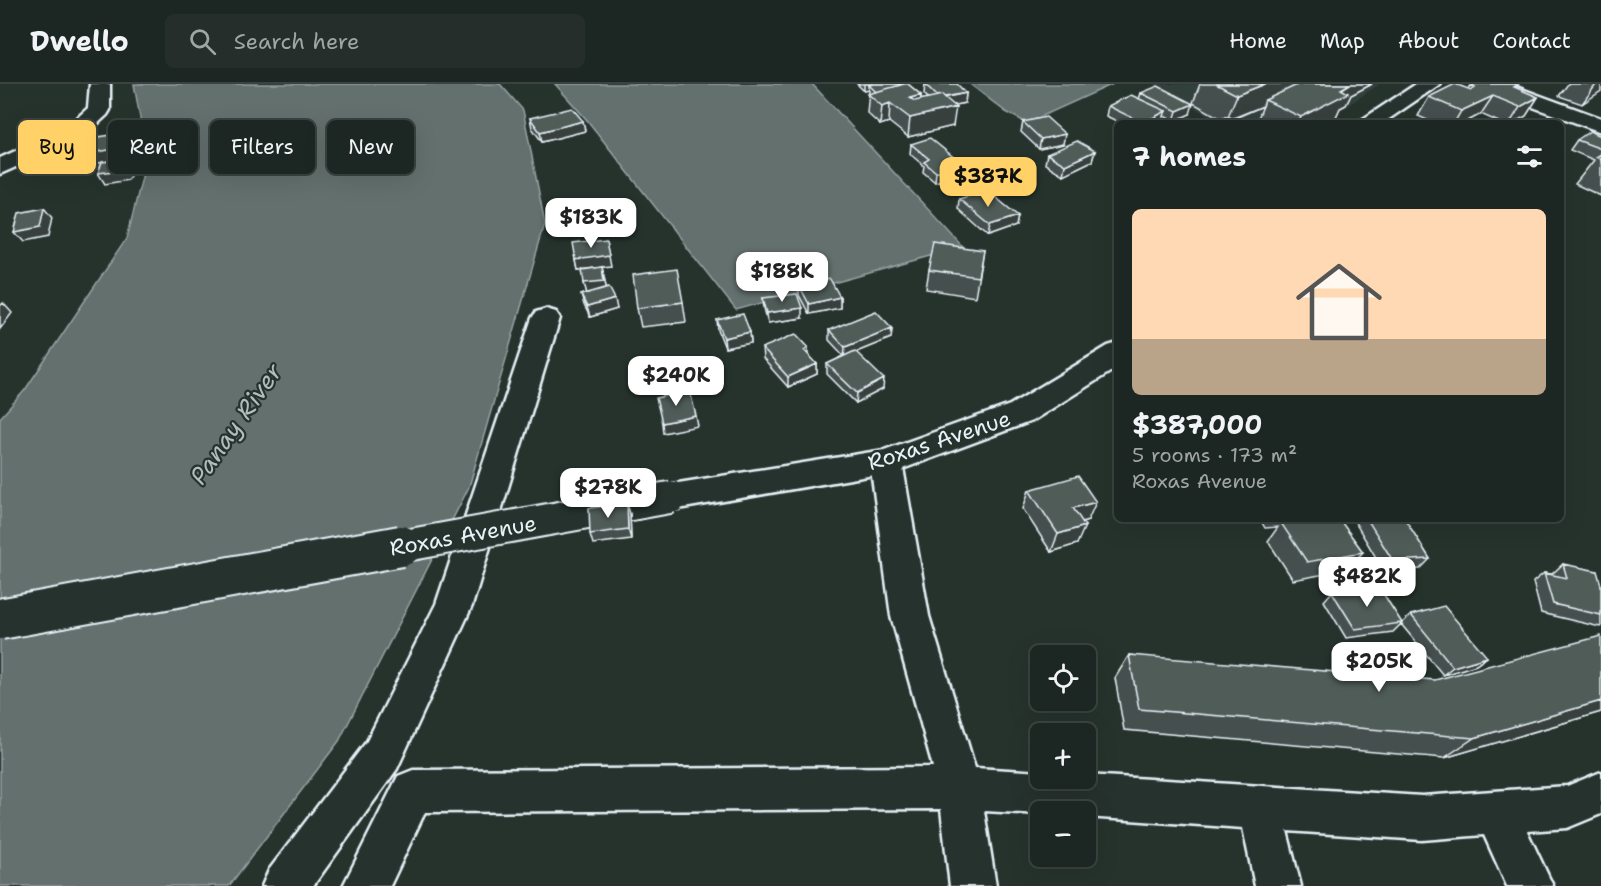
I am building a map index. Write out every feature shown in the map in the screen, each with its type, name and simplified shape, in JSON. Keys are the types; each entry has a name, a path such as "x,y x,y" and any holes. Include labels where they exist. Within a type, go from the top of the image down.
{"street":[{"path":"0,167 74,133 99,110 100,84"},
{"path":"1373,120 1430,84"},
{"path":"1488,84 1601,125"},
{"path":"285,886 382,755 454,606 546,318"},
{"name":"Roxas Avenue","path":"0,619 672,497 886,462 1021,413 1114,355"},
{"path":"886,462 910,616 960,788 973,886"},
{"path":"366,886 413,791 960,788 1422,818 1567,807 1601,793"},
{"path":"1260,807 1278,886"},
{"path":"1496,813 1530,886"}],"shaded area":[{"path":"1154,84 1380,84 1326,120 1216,120"}],"water":[{"name":"Panay River","path":"134,84 500,84 523,110 545,224 469,487 339,741 229,886 0,886 0,418 25,390 127,238 143,174 198,174 198,120 140,120"},
{"path":"555,84 812,84 963,247 736,310 587,120"},
{"path":"970,84 1113,84 1027,123 1006,112"}],"building":[{"path":"904,84 876,92 869,85"},
{"path":"908,84 921,95 910,98 915,101 942,95 956,107 910,118 890,103 882,106 868,94"},
{"path":"925,84 957,84 966,93 945,97 937,96"},
{"path":"1216,84 1265,84 1237,95"},
{"path":"1299,84 1350,84 1341,89 1348,93 1301,117 1265,100"},
{"path":"1455,84 1471,90 1475,87 1471,86 1476,84 1514,84 1518,85 1514,87 1538,97 1520,107 1493,96 1461,111 1429,97"},
{"path":"1158,86 1193,104 1177,111 1141,93"},
{"path":"1131,95 1166,111 1149,120 1137,120 1108,106"},
{"path":"572,108 583,121 540,132 530,118"},
{"path":"1228,116 1235,120 1211,120"},
{"path":"1046,117 1065,134 1041,139 1023,122"},
{"path":"1590,131 1601,136 1601,149 1577,140"},
{"path":"108,136 108,150 96,152 96,137"},
{"path":"930,138 962,164 936,172 924,162 929,159 911,144"},
{"path":"1077,141 1095,151 1065,165 1047,154"},
{"path":"108,161 108,172 98,173 102,162"},
{"path":"987,190 1018,216 990,225 959,199"},
{"path":"44,208 40,227 14,232 19,213"},
{"path":"606,239 609,255 576,260 573,243"},
{"path":"935,244 983,251 978,277 929,270"},
{"path":"602,267 604,281 584,283 582,270"},
{"path":"677,269 683,302 637,308 633,275"},
{"path":"830,279 840,297 809,304 799,285"},
{"path":"609,287 615,299 587,307 581,295"},
{"path":"797,294 802,308 767,313 763,298"},
{"path":"876,311 892,328 845,347 829,330"},
{"path":"743,314 750,332 724,338 717,320"},
{"path":"796,334 808,347 804,350 817,364 788,377 762,348"},
{"path":"855,351 884,379 857,393 827,364"},
{"path":"690,391 696,416 662,423 656,398"},
{"path":"1078,476 1096,502 1073,508 1085,526 1058,534 1029,490"},
{"path":"627,504 628,529 590,534 589,508"},
{"path":"1341,522 1363,552 1307,562 1281,523"},
{"path":"1369,522 1407,522 1430,559 1393,561"},
{"path":"1563,564 1597,571 1601,585 1601,615 1553,604 1544,573 1567,578"},
{"path":"1379,587 1402,623 1355,629 1332,592"},
{"path":"1444,606 1487,657 1453,667 1411,615"},
{"path":"1601,636 1601,701 1474,738 1139,709 1129,655 1435,680"}]}
